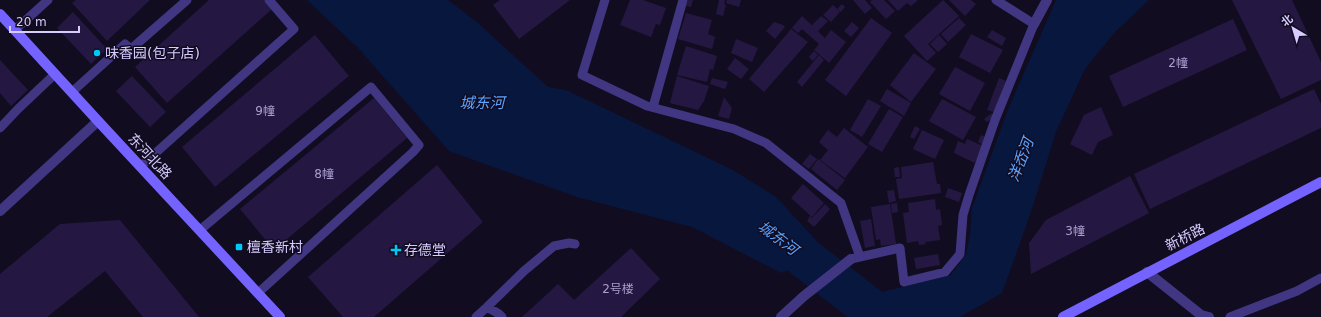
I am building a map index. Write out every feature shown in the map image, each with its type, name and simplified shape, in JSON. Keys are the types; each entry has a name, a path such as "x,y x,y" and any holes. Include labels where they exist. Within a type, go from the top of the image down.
{"street":[{"path":"1034,24 1046,0"},
{"name":"东河北路","path":"1,17 15,30 98,122 141,166 280,317"},
{"path":"0,211 98,122"},
{"name":"新桥路","path":"1063,317 1148,272 1320,186"},
{"path":"781,317 804,296 856,258"},
{"path":"1148,272 1201,315 1209,317"}],"lane":[{"path":"15,30 48,0"},
{"path":"72,92 125,44 131,49 187,0"},
{"path":"141,166 294,29 269,0"},
{"path":"605,0 582,75 653,108 734,129 766,143 840,204 856,258 900,248 904,282 945,272 960,254 963,215 969,195 995,120 1034,24 996,0"},
{"path":"653,108 683,0"},
{"path":"0,128 55,74"},
{"path":"200,230 371,87 419,145 258,293"},
{"path":"476,317 524,271 554,246 569,243 574,244"},
{"path":"1230,317 1297,291 1321,278"},
{"path":"487,307 502,317"}],"water":[{"name":"城东河","path":"307,0 448,0 478,23 548,87 566,90 733,170 776,197 816,240 834,264 809,283 802,278 796,267 781,273 692,227 577,197 449,151 359,49"},
{"name":"洋岙河","path":"1056,0 1149,0 1115,32 1084,71 1056,132 1030,215 1002,293 960,317 852,317 822,294 844,276 855,279 869,295 951,275 966,254 970,235 972,208 1009,107"}],"building":[{"path":"76,0 150,0 107,41 72,3"},
{"path":"209,0 264,0 272,9 167,103 135,67"},
{"path":"500,0 570,0 519,39 493,5"},
{"path":"630,0 643,0 666,8 660,25 656,24 651,37 620,25"},
{"path":"688,0 693,0 691,7 686,6"},
{"path":"719,0 725,0 724,4 726,5 723,16 716,14"},
{"path":"727,0 741,0 739,7 726,3"},
{"path":"853,0 865,0 872,8 865,14"},
{"path":"872,0 884,0 895,11 886,19 870,2"},
{"path":"888,0 918,0 911,6 907,3 898,11"},
{"path":"943,0 959,16 928,44 936,53 927,61 904,36"},
{"path":"949,0 971,0 976,4 965,16"},
{"path":"1232,0 1292,0 1321,62 1321,80 1281,99"},
{"path":"842,4 845,7 841,12 837,9"},
{"path":"833,5 840,12 831,22 823,15"},
{"path":"73,12 107,49 91,64 57,28"},
{"path":"686,13 712,20 708,34 715,37 712,49 678,39"},
{"path":"802,16 816,29 812,25 821,16 828,21 818,31 825,38 831,30 846,42 829,63 814,50 819,44 802,29 798,33 792,28"},
{"path":"871,18 892,33 846,96 825,80"},
{"path":"959,18 966,25 948,42 941,34"},
{"path":"1233,19 1247,50 1123,107 1109,76"},
{"path":"774,22 785,27 775,39 766,31"},
{"path":"852,22 859,28 851,37 844,31"},
{"path":"791,29 808,42 764,92 749,79"},
{"path":"992,30 1006,38 1002,46 987,37"},
{"path":"971,34 1003,50 990,73 959,57"},
{"path":"315,35 349,76 215,187 182,147"},
{"path":"939,35 947,44 938,52 930,44"},
{"path":"736,39 758,48 752,62 731,53"},
{"path":"686,46 717,56 713,70 710,69 707,82 677,75"},
{"path":"814,51 818,55 813,61 809,57"},
{"path":"914,53 936,69 911,102 890,85"},
{"path":"819,55 824,60 802,87 797,82"},
{"path":"735,58 749,69 741,79 727,69"},
{"path":"0,60 28,90 11,106 0,93"},
{"path":"955,67 985,83 970,111 939,94"},
{"path":"132,76 166,112 150,127 116,91"},
{"path":"677,76 709,86 704,101 698,110 670,103"},
{"path":"712,78 728,82 725,89 710,84"},
{"path":"999,78 1006,81 994,112 987,110"},
{"path":"887,89 911,103 904,116 880,101"},
{"path":"1314,89 1321,104 1321,128 1150,209 1134,174"},
{"path":"724,97 732,108 729,119 718,116"},
{"path":"374,98 407,138 274,250 240,209"},
{"path":"868,99 881,106 862,137 850,130"},
{"path":"942,99 976,117 963,140 929,121"},
{"path":"1101,107 1113,135 1098,142 1092,155 1070,144 1084,115"},
{"path":"889,109 903,117 882,152 868,144"},
{"path":"992,113 995,117 987,122 984,119"},
{"path":"915,126 920,129 914,139 910,137"},
{"path":"844,128 868,147 845,178 820,160 828,150 819,142 828,130 837,137"},
{"path":"922,130 944,140 935,159 913,149"},
{"path":"981,135 985,137 982,144 978,142"},
{"path":"967,139 983,146 975,163 954,153 958,141 965,144"},
{"path":"810,154 817,159 809,169 802,164"},
{"path":"818,159 845,180 837,190 811,169"},
{"path":"933,162 937,184 940,184 941,193 899,199 896,179 902,178 901,167"},
{"name":"存德堂","path":"437,165 483,222 374,317 343,317 308,277"},
{"path":"899,167 900,177 895,177 894,168"},
{"path":"1130,176 1149,213 1031,274 1029,243 1046,220"},
{"path":"803,184 824,203 812,217 791,198"},
{"path":"948,188 962,193 959,202 945,197"},
{"path":"894,190 896,201 889,203 887,191"},
{"path":"935,199 936,210 940,209 942,225 938,226 940,240 925,242 926,244 919,245 918,241 907,243 903,213 909,212 908,203"},
{"path":"897,203 898,212 892,213 891,204"},
{"path":"825,204 830,209 814,227 807,221 810,216 812,218"},
{"path":"890,204 896,244 881,246 880,239 876,240 871,207"},
{"path":"871,219 875,246 865,248 860,221"},
{"path":"120,220 199,317 143,317 105,271 47,317 0,317 0,274 60,224"},
{"path":"631,248 660,279 621,317 522,317 558,284 574,300"},
{"path":"938,254 940,265 916,269 914,258"}],"waterway":[{"name":"城东河","path":"779,238 881,317"}],"place":[{"name":"味香园(包子店)","path":"97,53"},
{"name":"檀香新村","path":"239,247"},
{"name":"存德堂","path":"396,250"}]}
